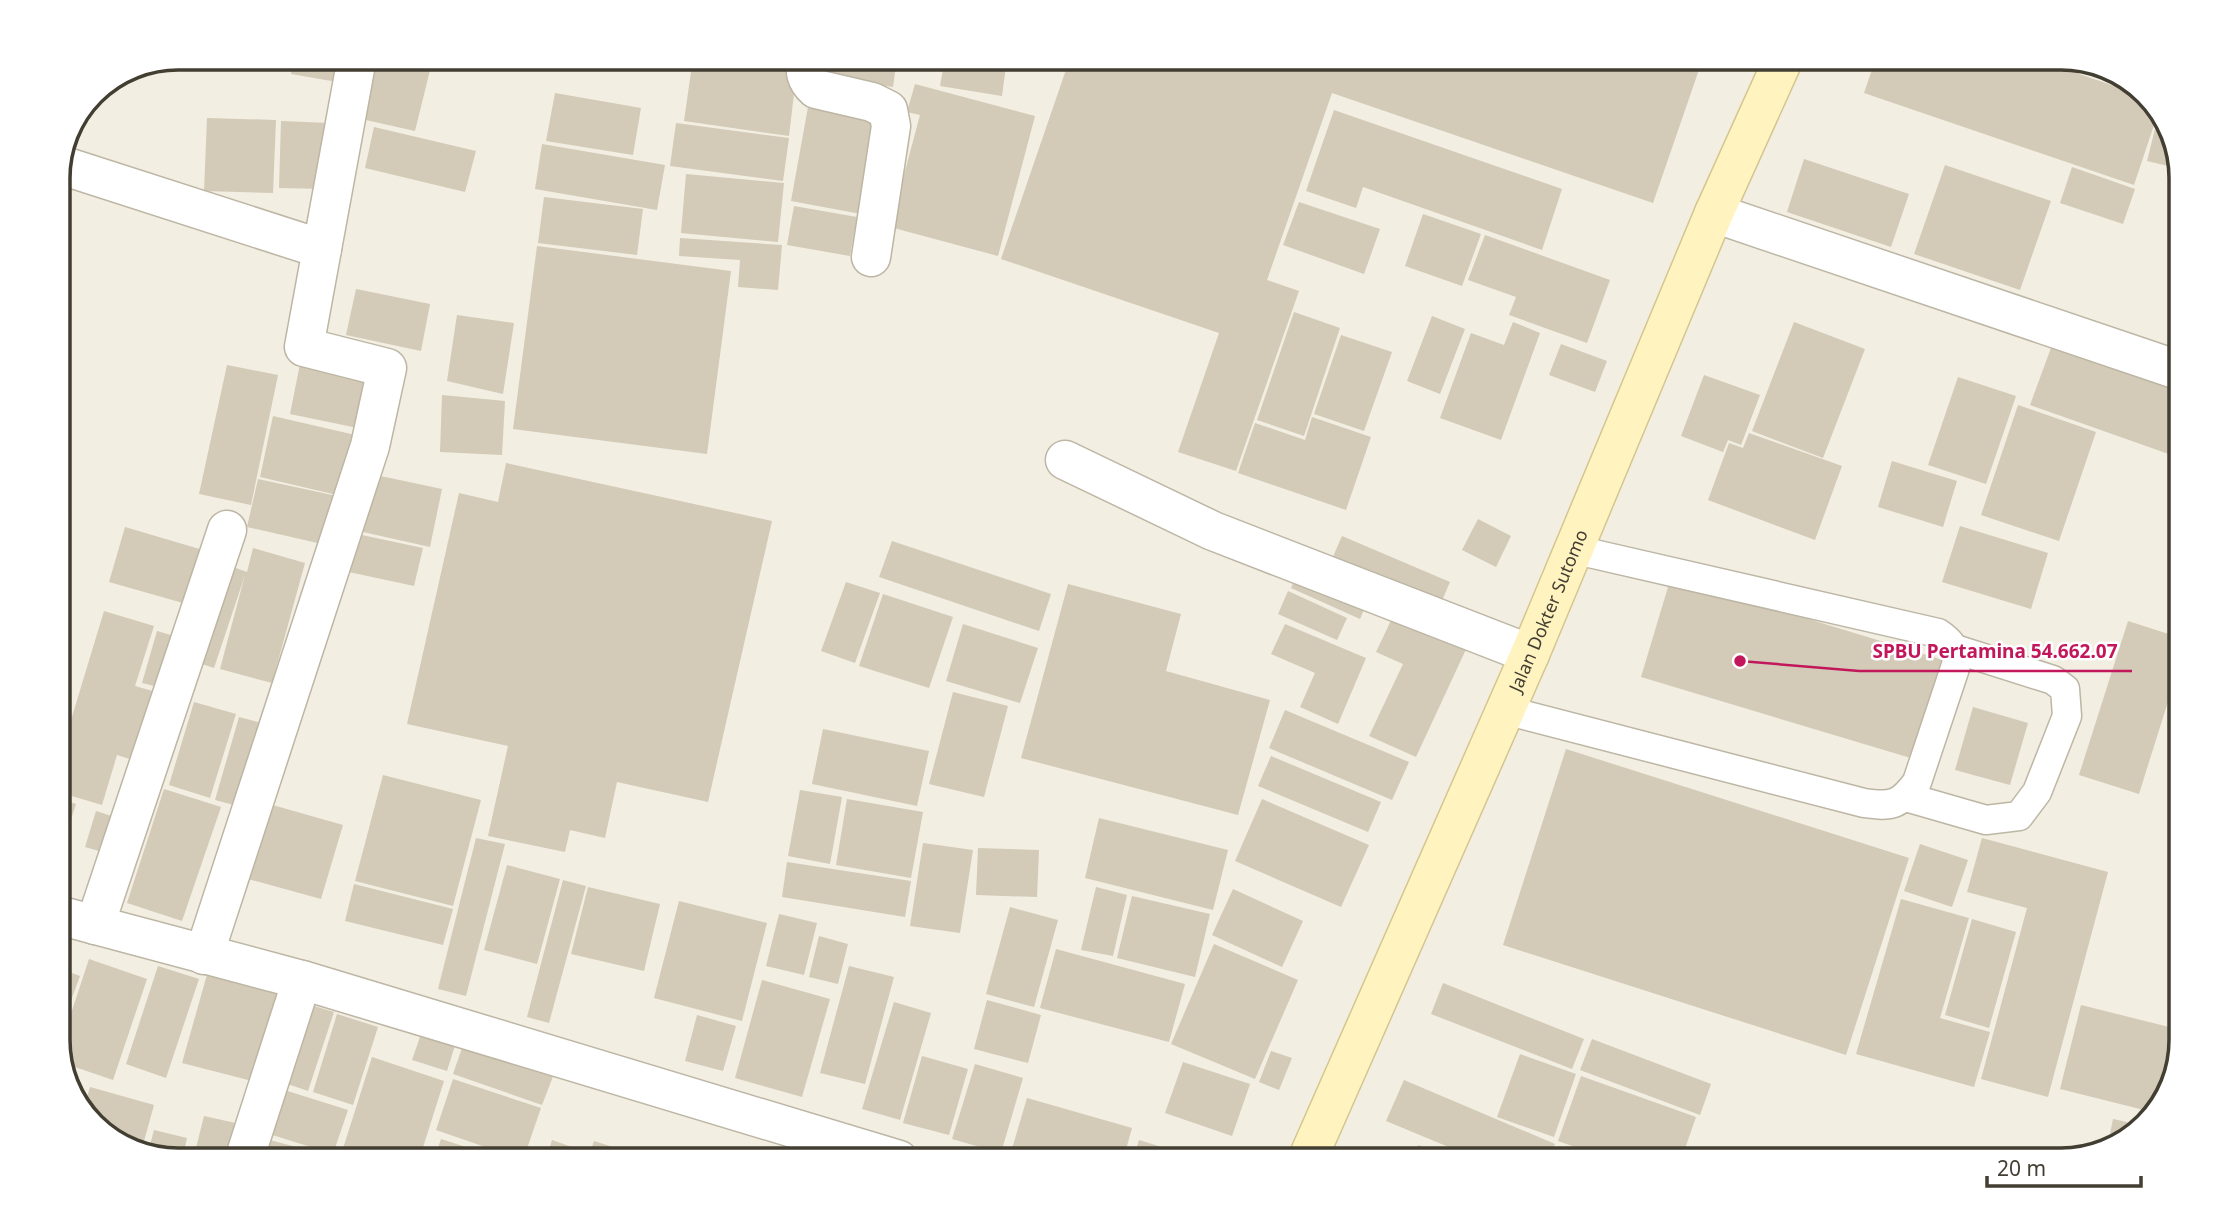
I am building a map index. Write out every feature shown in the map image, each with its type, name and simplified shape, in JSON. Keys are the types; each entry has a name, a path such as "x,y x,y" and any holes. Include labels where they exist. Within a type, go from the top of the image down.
{"main road":[{"name":"Jalan Dokter Sutomo","path":"1312,1148 1530,654 1714,213 1779,70"}],"street":[{"path":"204,955 370,446 387,368 304,347 355,70"},
{"path":"805,70 809,83 816,89 872,102 888,110 891,126 870,257"},
{"path":"71,168 322,249"},
{"path":"1714,213 2169,367"},
{"path":"1065,460 1213,531 1530,654"},
{"path":"95,925 227,530"},
{"path":"70,918 302,981 859,1148"},
{"path":"248,1148 302,981"}],"lane":[{"path":"1505,710 1864,803 1885,806 1906,797 1917,782 1957,662 1955,649 1950,641 1938,633 1573,549"},
{"path":"1906,797 1986,820 2019,816 2037,792 2067,716 2066,689 2053,680 1955,649"}],"building":[{"path":"292,70 352,70 349,84 291,74"},
{"path":"359,70 430,70 415,131 348,116"},
{"path":"691,70 797,70 789,136 684,121"},
{"path":"825,70 895,70 893,87 824,77"},
{"path":"943,70 1005,70 1002,96 940,86"},
{"path":"1066,70 1699,70 1653,203 1332,93 1267,280 1299,291 1236,471 1178,452 1219,333 1001,259"},
{"path":"1872,70 2069,71 2121,88 2142,107 2154,124 2134,185 1864,93"},
{"path":"915,84 1035,116 998,256 890,227 920,115 907,112"},
{"path":"555,93 641,108 633,155 546,141"},
{"path":"810,96 880,109 861,214 791,201"},
{"path":"1334,110 1562,189 1542,250 1363,187 1356,208 1306,191"},
{"path":"207,118 276,120 273,193 204,191"},
{"path":"281,121 329,123 326,189 279,188"},
{"path":"676,123 789,138 783,181 670,166"},
{"path":"2156,126 2168,166 2147,161"},
{"path":"374,127 476,151 465,192 365,168"},
{"path":"542,144 665,165 657,210 535,189"},
{"path":"1804,159 1909,194 1891,247 1787,212"},
{"path":"1945,165 2051,201 2020,290 1914,254"},
{"path":"2072,167 2135,189 2123,224 2060,203"},
{"path":"686,174 784,183 778,242 681,233"},
{"path":"544,197 643,209 637,255 538,243"},
{"path":"1299,202 1380,229 1364,274 1283,245"},
{"path":"794,206 857,217 850,256 787,245"},
{"path":"1423,214 1481,234 1462,286 1405,266"},
{"path":"1485,235 1610,280 1587,343 1509,315 1516,297 1468,280"},
{"path":"680,238 782,245 778,290 738,287 740,260 679,256"},
{"path":"537,246 731,271 707,454 513,429"},
{"path":"356,289 430,304 421,351 346,335"},
{"path":"1294,312 1340,328 1304,436 1257,420"},
{"path":"457,315 514,323 503,394 447,381"},
{"path":"1432,316 1465,329 1440,394 1407,381"},
{"path":"1513,322 1540,333 1501,440 1440,418 1471,333 1504,345"},
{"path":"1794,322 1865,349 1823,458 1752,431"},
{"path":"1341,335 1392,352 1364,431 1314,414"},
{"path":"2055,337 2169,378 2169,454 2030,405"},
{"path":"1561,344 1607,361 1595,392 1549,375"},
{"path":"301,359 383,376 372,431 290,414"},
{"path":"227,365 278,375 251,505 199,494"},
{"path":"1704,375 1760,395 1741,445 1728,440 1723,452 1681,436"},
{"path":"1958,377 2016,396 1986,484 1928,465"},
{"path":"442,395 505,401 502,455 440,452"},
{"path":"2018,405 2096,432 2059,541 1981,515"},
{"path":"273,416 364,437 350,498 260,477"},
{"path":"1312,417 1371,437 1346,510 1238,473 1255,423 1305,440"},
{"path":"1749,433 1842,466 1815,540 1708,500 1729,443 1743,448"},
{"path":"1892,461 1957,481 1943,527 1878,507"},
{"path":"506,463 772,521 708,802 617,782 605,838 570,830 565,852 488,836 508,746 407,724 459,493 498,502"},
{"path":"376,475 442,489 430,547 363,532"},
{"path":"258,479 346,498 335,547 247,527"},
{"path":"1478,519 1511,536 1496,567 1462,550"},
{"path":"1960,526 2048,553 2031,609 1942,582"},
{"path":"125,527 213,553 197,607 109,582"},
{"path":"343,531 423,548 414,586 335,569"},
{"path":"1342,536 1450,582 1437,612 1329,566"},
{"path":"892,541 1051,594 1039,631 879,577"},
{"path":"253,548 305,563 272,683 220,669 245,575 214,668 190,660 222,563 247,572"},
{"path":"1300,567 1369,598 1360,619 1291,588"},
{"path":"1671,577 1943,660 1914,759 1641,677"},
{"path":"846,582 880,593 855,663 821,651"},
{"path":"1068,584 1181,614 1166,671 1270,700 1238,815 1021,758"},
{"path":"1288,591 1347,618 1337,640 1278,614"},
{"path":"883,594 953,617 929,688 859,666"},
{"path":"104,611 154,626 135,686 163,694 142,763 117,755 102,805 70,796 70,723"},
{"path":"1395,612 1468,645 1416,757 1369,736 1403,664 1376,652"},
{"path":"2128,621 2169,634 2169,698 2139,794 2079,775"},
{"path":"963,624 1038,648 1020,703 946,681"},
{"path":"1285,624 1366,658 1338,724 1300,707 1315,673 1271,654"},
{"path":"157,631 181,638 166,689 142,683"},
{"path":"953,692 1008,706 984,797 929,784"},
{"path":"194,702 236,714 210,798 169,785"},
{"path":"1973,707 2028,723 2010,785 1955,770"},
{"path":"1285,710 1409,762 1392,800 1269,748"},
{"path":"239,717 273,726 249,809 215,800"},
{"path":"823,729 929,751 917,806 812,784"},
{"path":"1566,749 1909,858 1846,1055 1503,945"},
{"path":"1271,756 1381,802 1368,832 1258,786"},
{"path":"383,775 481,800 453,906 355,881"},
{"path":"164,789 221,807 182,921 127,903"},
{"path":"800,790 842,797 830,864 788,856"},
{"path":"847,799 923,812 911,878 836,865"},
{"path":"1262,799 1369,845 1341,907 1235,861"},
{"path":"70,802 76,804 70,822"},
{"path":"262,802 343,825 321,899 241,877"},
{"path":"96,811 124,820 113,855 85,847"},
{"path":"1099,818 1228,850 1213,910 1085,878"},
{"path":"476,838 505,844 466,996 438,989"},
{"path":"1982,838 2108,872 2048,1097 1981,1079 2027,908 1967,892"},
{"path":"923,843 973,850 960,933 910,926"},
{"path":"1920,844 1968,860 1952,907 1904,891"},
{"path":"978,848 1039,850 1037,897 976,895"},
{"path":"787,862 911,881 905,917 782,897"},
{"path":"507,865 560,879 537,964 484,950"},
{"path":"563,880 586,886 549,1023 527,1017"},
{"path":"354,884 453,909 443,945 345,921"},
{"path":"588,887 660,904 644,971 571,954"},
{"path":"1096,887 1127,895 1113,956 1081,950"},
{"path":"1233,889 1303,921 1282,967 1212,935"},
{"path":"1132,896 1210,914 1195,977 1117,958"},
{"path":"1901,899 1969,918 1940,1018 1990,1032 1974,1087 1856,1054"},
{"path":"679,901 767,923 742,1021 654,998"},
{"path":"1010,907 1058,920 1034,1007 986,994"},
{"path":"779,914 817,923 804,975 766,966"},
{"path":"1972,919 2016,932 1989,1028 1945,1015"},
{"path":"819,936 848,944 838,984 809,977"},
{"path":"1214,944 1298,980 1255,1079 1171,1044"},
{"path":"1056,949 1185,984 1169,1042 1040,1008"},
{"path":"89,959 147,979 113,1080 74,1067 70,1047 70,1017"},
{"path":"158,966 199,979 166,1078 126,1064"},
{"path":"849,966 894,977 865,1084 820,1073"},
{"path":"208,971 285,992 260,1083 182,1063"},
{"path":"70,972 80,976 70,1003"},
{"path":"762,980 830,999 802,1097 735,1078"},
{"path":"1443,983 1584,1039 1572,1069 1431,1014"},
{"path":"987,1000 1041,1015 1028,1063 974,1049"},
{"path":"894,1002 931,1013 900,1120 862,1109"},
{"path":"304,1003 334,1012 308,1091 279,1081"},
{"path":"2081,1005 2169,1027 2167,1061 2163,1075 2151,1100 2143,1110 2060,1089"},
{"path":"337,1014 378,1027 353,1105 313,1092"},
{"path":"697,1015 736,1026 723,1071 685,1061"},
{"path":"423,1028 457,1039 447,1071 412,1060"},
{"path":"1592,1039 1711,1084 1700,1115 1580,1070"},
{"path":"464,1042 554,1074 542,1105 453,1074"},
{"path":"1271,1051 1292,1058 1279,1090 1259,1082"},
{"path":"1520,1054 1576,1074 1554,1137 1497,1117"},
{"path":"922,1056 968,1069 949,1135 903,1123"},
{"path":"372,1057 444,1081 423,1148 343,1148"},
{"path":"1183,1062 1250,1084 1232,1136 1165,1113"},
{"path":"975,1064 1023,1078 1002,1148 984,1148 952,1139"},
{"path":"1581,1076 1696,1117 1685,1148 1578,1148 1558,1141"},
{"path":"453,1079 541,1108 527,1148 488,1148 436,1130"},
{"path":"1404,1080 1555,1144 1553,1148 1451,1148 1386,1121"},
{"path":"90,1087 154,1105 144,1142 118,1130 87,1098"},
{"path":"278,1088 348,1110 335,1148 314,1148 263,1132"},
{"path":"1027,1098 1132,1128 1126,1148 1012,1148"},
{"path":"204,1116 240,1124 234,1148 196,1148"},
{"path":"2113,1119 2130,1123 2115,1134 2109,1137"},
{"path":"154,1130 187,1138 185,1148 150,1144"},
{"path":"789,1132 837,1147 837,1148 784,1148"},
{"path":"262,1138 300,1148 259,1148"},
{"path":"441,1139 469,1148 438,1148"},
{"path":"552,1140 575,1148 550,1148"},
{"path":"1139,1140 1165,1148 1137,1148"},
{"path":"594,1141 616,1148 592,1148"}],"place":[{"name":"SPBU Pertamina 54.662.07","path":"1740,661"}]}
